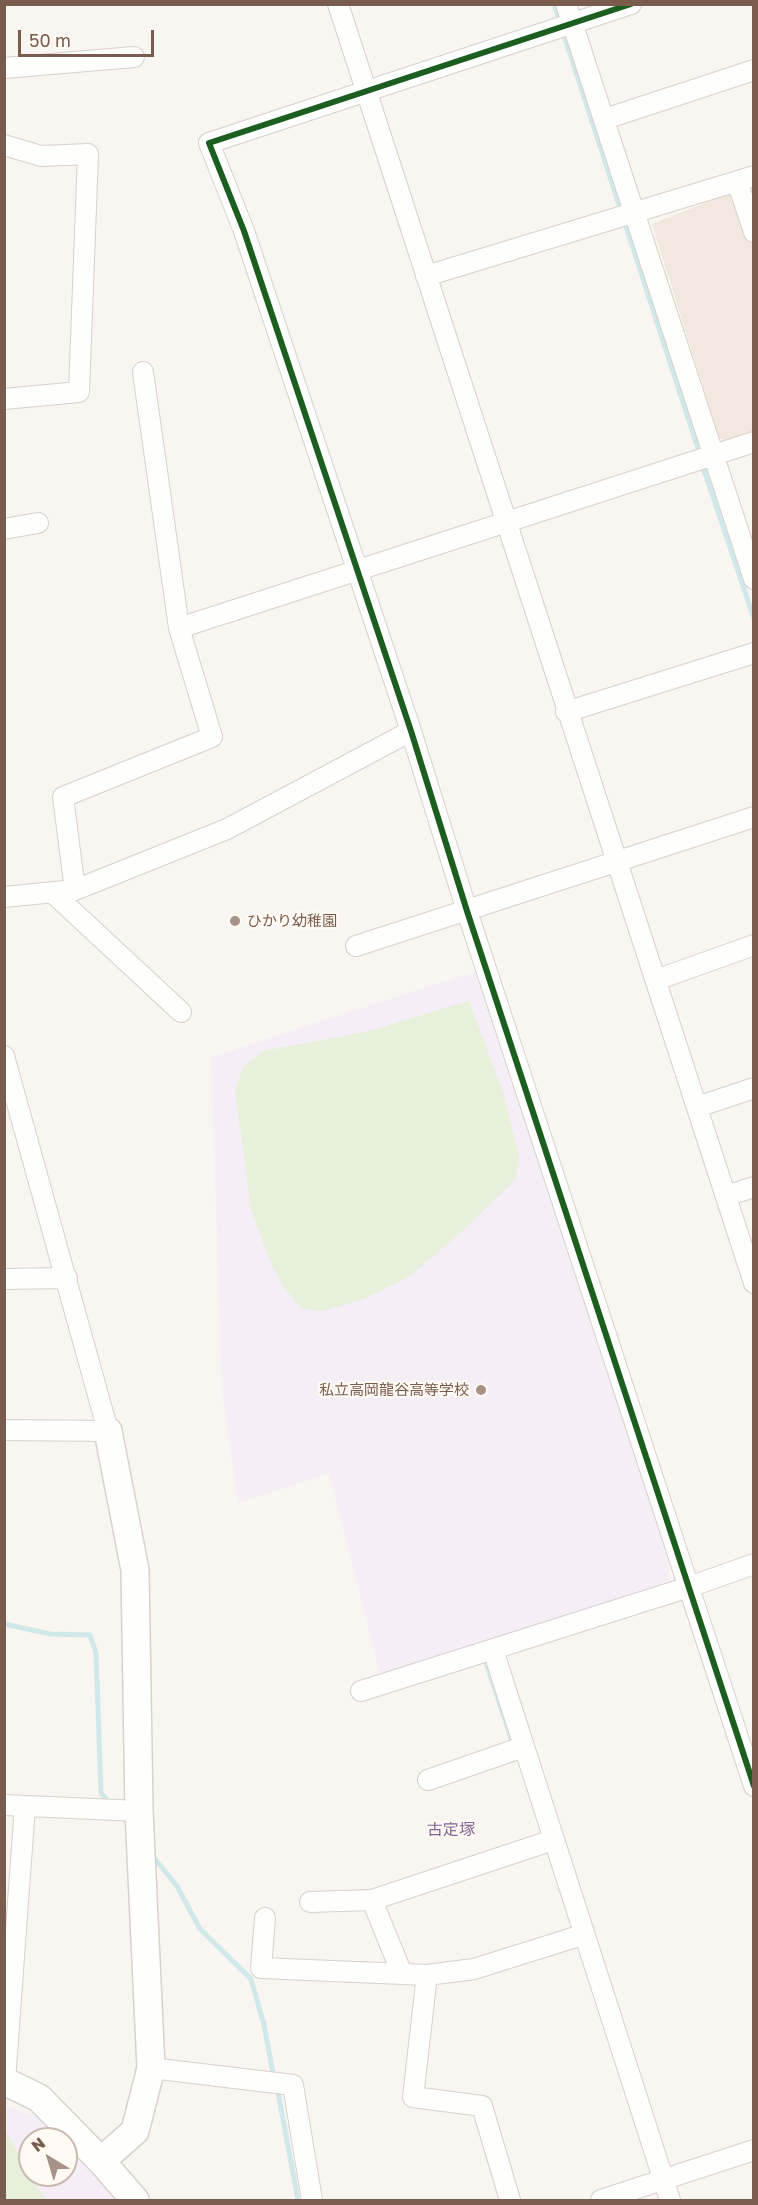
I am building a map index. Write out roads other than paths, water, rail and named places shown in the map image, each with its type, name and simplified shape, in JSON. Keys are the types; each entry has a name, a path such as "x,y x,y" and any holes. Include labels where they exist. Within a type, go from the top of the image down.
{"street":[{"path":"338,4 504,522 615,863 656,980 753,1283"},
{"path":"566,4 565,28 605,119 625,215 705,457 749,549 753,579"},
{"path":"631,4 565,28 209,143 244,231 411,731 467,911 753,1786"},
{"path":"4,68 134,57"},
{"path":"605,119 753,70"},
{"path":"4,146 41,156 88,154 79,392 4,399"},
{"path":"426,276 745,178 753,232"},
{"path":"75,890 63,796 212,737 179,628 143,372"},
{"path":"179,628 753,442"},
{"path":"4,529 38,523"},
{"path":"566,712 753,653"},
{"path":"4,897 54,894 75,890 227,829 411,731"},
{"path":"356,946 753,817"},
{"path":"54,894 181,1012"},
{"path":"656,980 753,945"},
{"path":"4,1056 13,1116 67,1278 108,1431 135,1570 139,1811 151,2068 135,2131 101,2161"},
{"path":"697,1107 753,1088"},
{"path":"726,1196 753,1187"},
{"path":"4,1279 67,1278"},
{"path":"4,1430 108,1431"},
{"path":"361,1691 689,1587 753,1564"},
{"path":"493,1650 582,1935 670,2200"},
{"path":"428,1780 523,1746"},
{"path":"4,1805 139,1811"},
{"path":"25,1806 5,2081 39,2098 101,2161 135,2200"},
{"path":"309,1902 372,1900 553,1840"},
{"path":"372,1900 402,1974"},
{"path":"265,1918 261,1968 428,1976 474,1969 582,1935"},
{"path":"428,1976 413,2097 482,2106 510,2200"},
{"path":"151,2068 293,2085 312,2200"},
{"path":"609,2199 753,2150"}],"waterway":[{"path":"554,4 700,455"},
{"path":"702,464 754,619"},
{"path":"4,1624 50,1634 90,1635 96,1653 101,1793 111,1805"},
{"path":"486,1663 514,1747"},
{"path":"151,1854 177,1886 200,1929 251,1979 264,2025 274,2078"},
{"path":"277,2087 298,2200"}],"place":[{"name":"ひかり幼稚園","path":"235,921"},
{"name":"私立高岡龍谷高等学校","path":"481,1390"}],"district":[{"name":"古定塚","path":"451,1830"}]}
